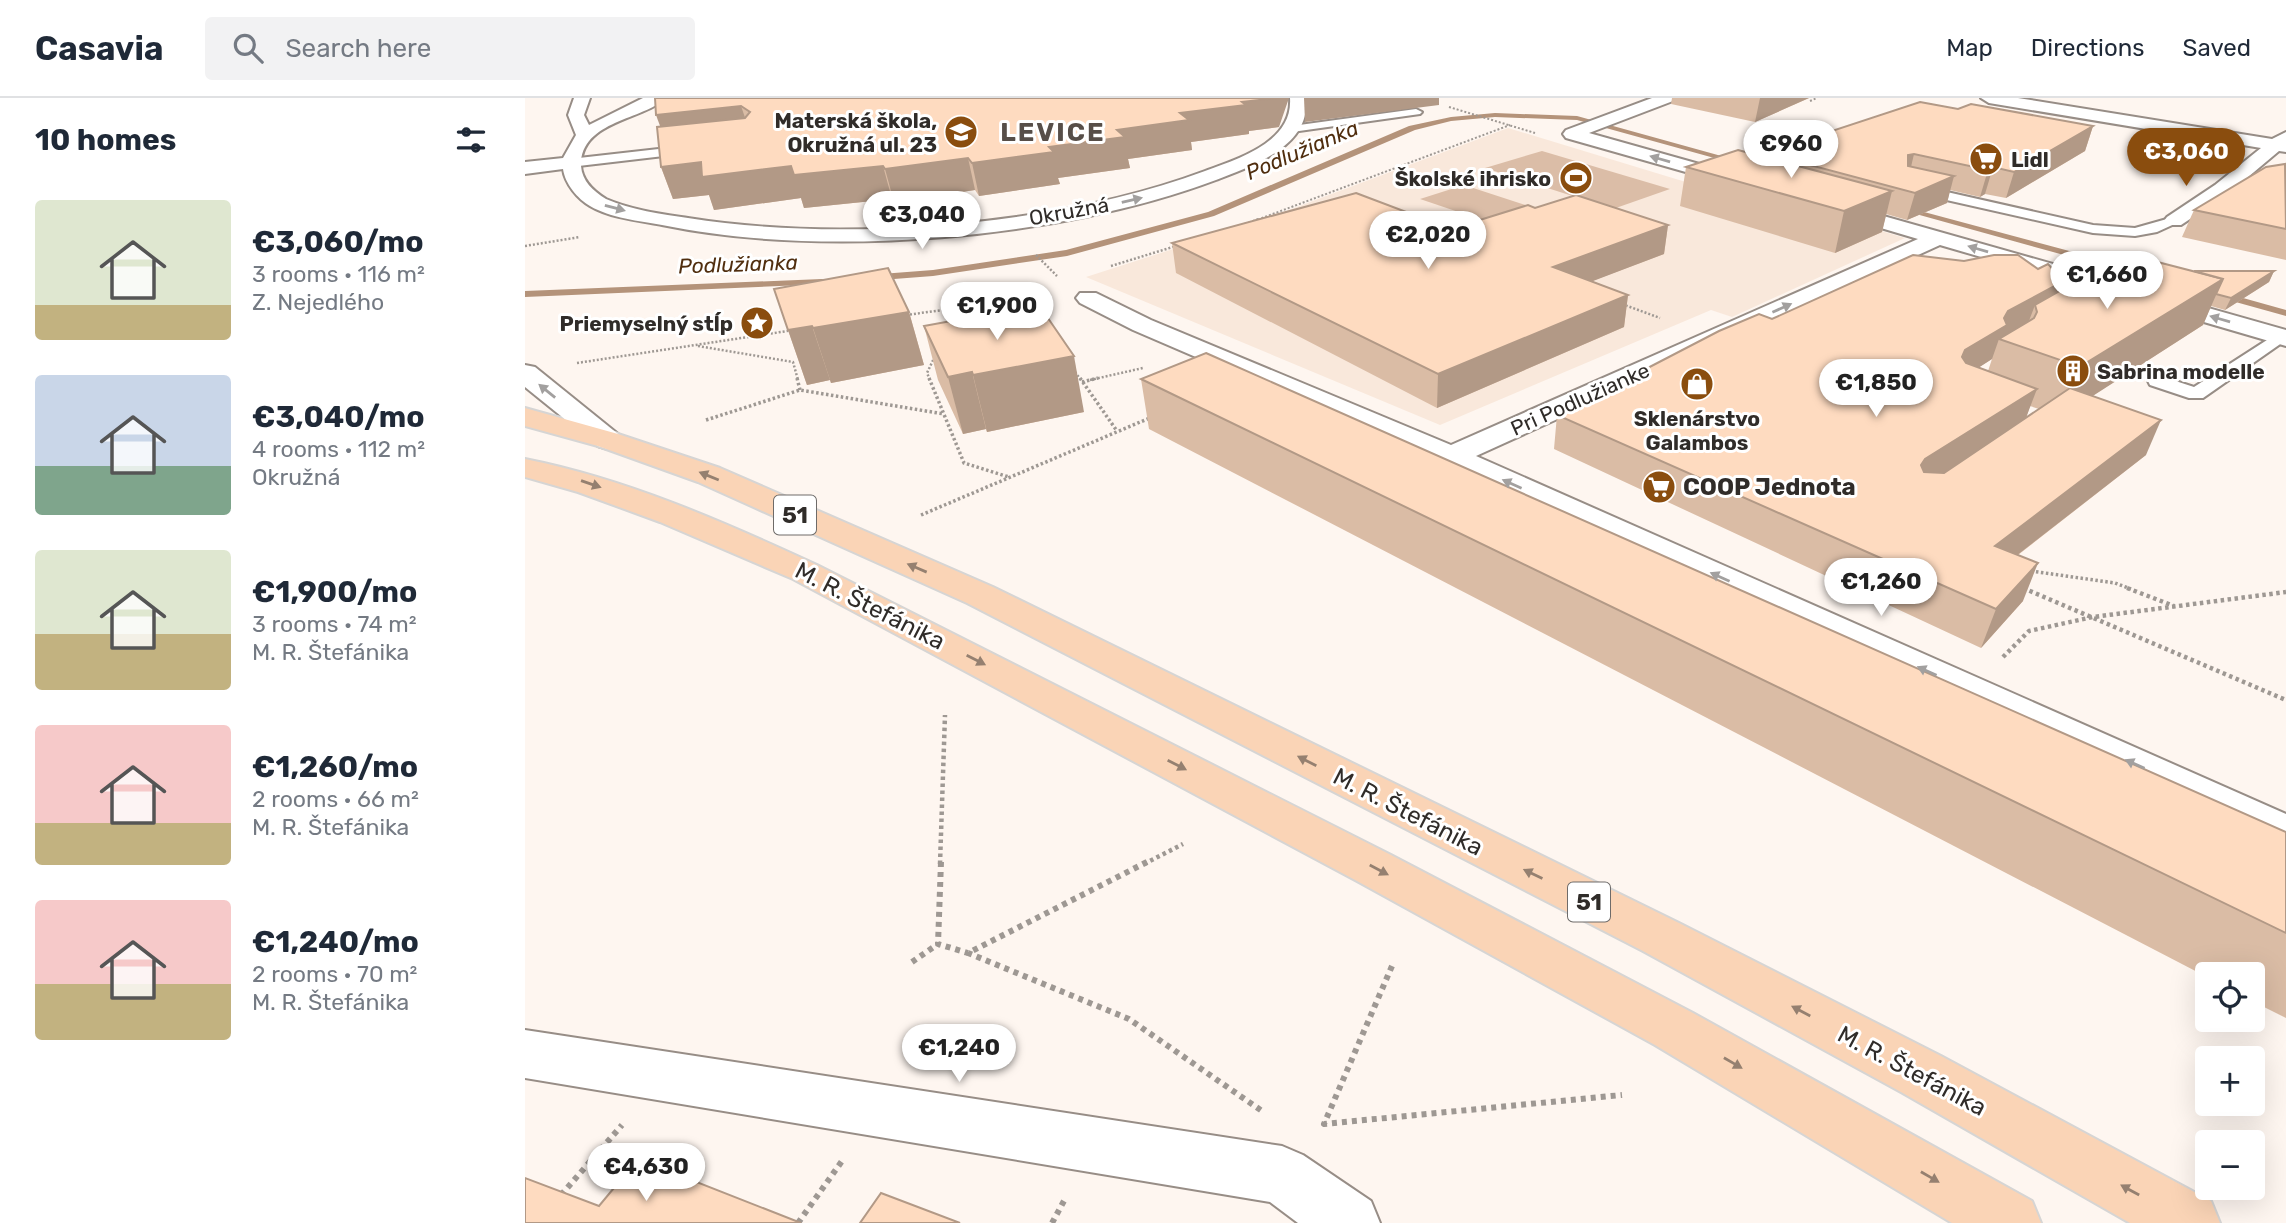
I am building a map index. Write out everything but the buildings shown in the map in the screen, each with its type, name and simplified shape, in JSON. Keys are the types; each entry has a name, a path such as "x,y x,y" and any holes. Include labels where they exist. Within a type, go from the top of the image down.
{"main road":[{"name":"M. R. Štefánika","path":"525,417 608,440 709,475 992,602 1661,937 1921,1074 2189,1223"},
{"name":"M. R. Štefánika","path":"525,468 583,481 621,495 727,535 805,572 1374,867 1674,1029 2010,1223"}],"street":[{"path":"582,98 576,115 585,136"},
{"path":"525,168 570,163 577,145 585,136 626,111 657,98"},
{"path":"1291,129 1300,112 1298,98"},
{"path":"1667,98 1572,134 1755,186"},
{"path":"1989,98 2282,143"},
{"name":"Okružná","path":"570,163 574,182 599,203 658,219 747,231 818,234 914,232 1046,216 1133,200 1179,187 1259,156 1291,129"},
{"path":"2173,221 2282,143"},
{"path":"1821,204 1938,238 2101,293 2283,337"},
{"name":"Pri Podlužianke","path":"1451,456 1938,238"},
{"path":"1088,298 1142,325 1451,456 2286,833"},
{"name":"M. R. Štefánika","path":"525,373 608,440"},
{"path":"525,1054 1282,1175 1349,1223"}],"lane":[{"path":"1291,129 1416,111"},
{"path":"570,163 707,147"},
{"path":"1907,187 2093,229 2135,232 2173,221"},
{"path":"2157,381 2196,394 2283,337"}],"path":[{"path":"1810,101 1817,98"},
{"path":"1455,109 1543,135"},
{"path":"1234,227 1343,189 1510,125"},
{"path":"1103,269 1182,244"},
{"path":"905,316 1055,295"},
{"path":"1612,300 1664,320"},
{"path":"577,363 796,330"},
{"path":"693,345 793,362 800,390"},
{"path":"938,350 927,373 964,463 1010,477"},
{"path":"1070,364 1117,431"},
{"path":"706,420 800,390 944,414"},
{"path":"921,515 1152,416"},
{"path":"2025,570 2115,583 2175,607"},
{"path":"2020,587 2286,700"},
{"path":"2003,658 2029,631 2093,617 2286,592"},
{"path":"939,944 945,715"},
{"path":"968,953 1183,844"},
{"path":"939,944 968,953 1129,1019 1270,1116"},
{"path":"912,962 939,944"},
{"path":"1392,966 1324,1124 1622,1096"},
{"path":"553,1204 627,1120"},
{"path":"798,1223 846,1155"}],"shaded area":[{"path":"1508,128 1712,190 1732,187 1905,238 1732,317 1711,310 1440,425 1086,277 1251,224"},
{"name":"Školské ihrisko","path":"1542,151 1670,189 1613,209 1485,168"},
{"name":"Školské ihrisko","path":"1464,185 1547,212 1503,227 1420,199"}],"waterway":[{"name":"Podlužianka","path":"868,278 933,273 1067,253 1211,214 1412,128 1451,119 1495,115 1577,118 1739,162"},
{"name":"Podlužianka","path":"1901,207 2151,276"},
{"name":"Podlužianka","path":"525,294 822,282"},
{"name":"Podlužianka","path":"2218,294 2286,313"}],"place":[{"name":"Materská škola, Okružná ul. 23","path":"961,132"},
{"name":"Lidl","path":"1986,159"},
{"name":"Školské ihrisko","path":"1576,178"},
{"name":"Priemyselný stĺp","path":"757,323"},
{"name":"Sabrina modelle","path":"2073,371"},
{"name":"Sklenárstvo Galambos","path":"1697,384"},
{"name":"COOP Jednota","path":"1659,487"}],"district":[{"name":"LEVICE","path":"1053,132"}]}
